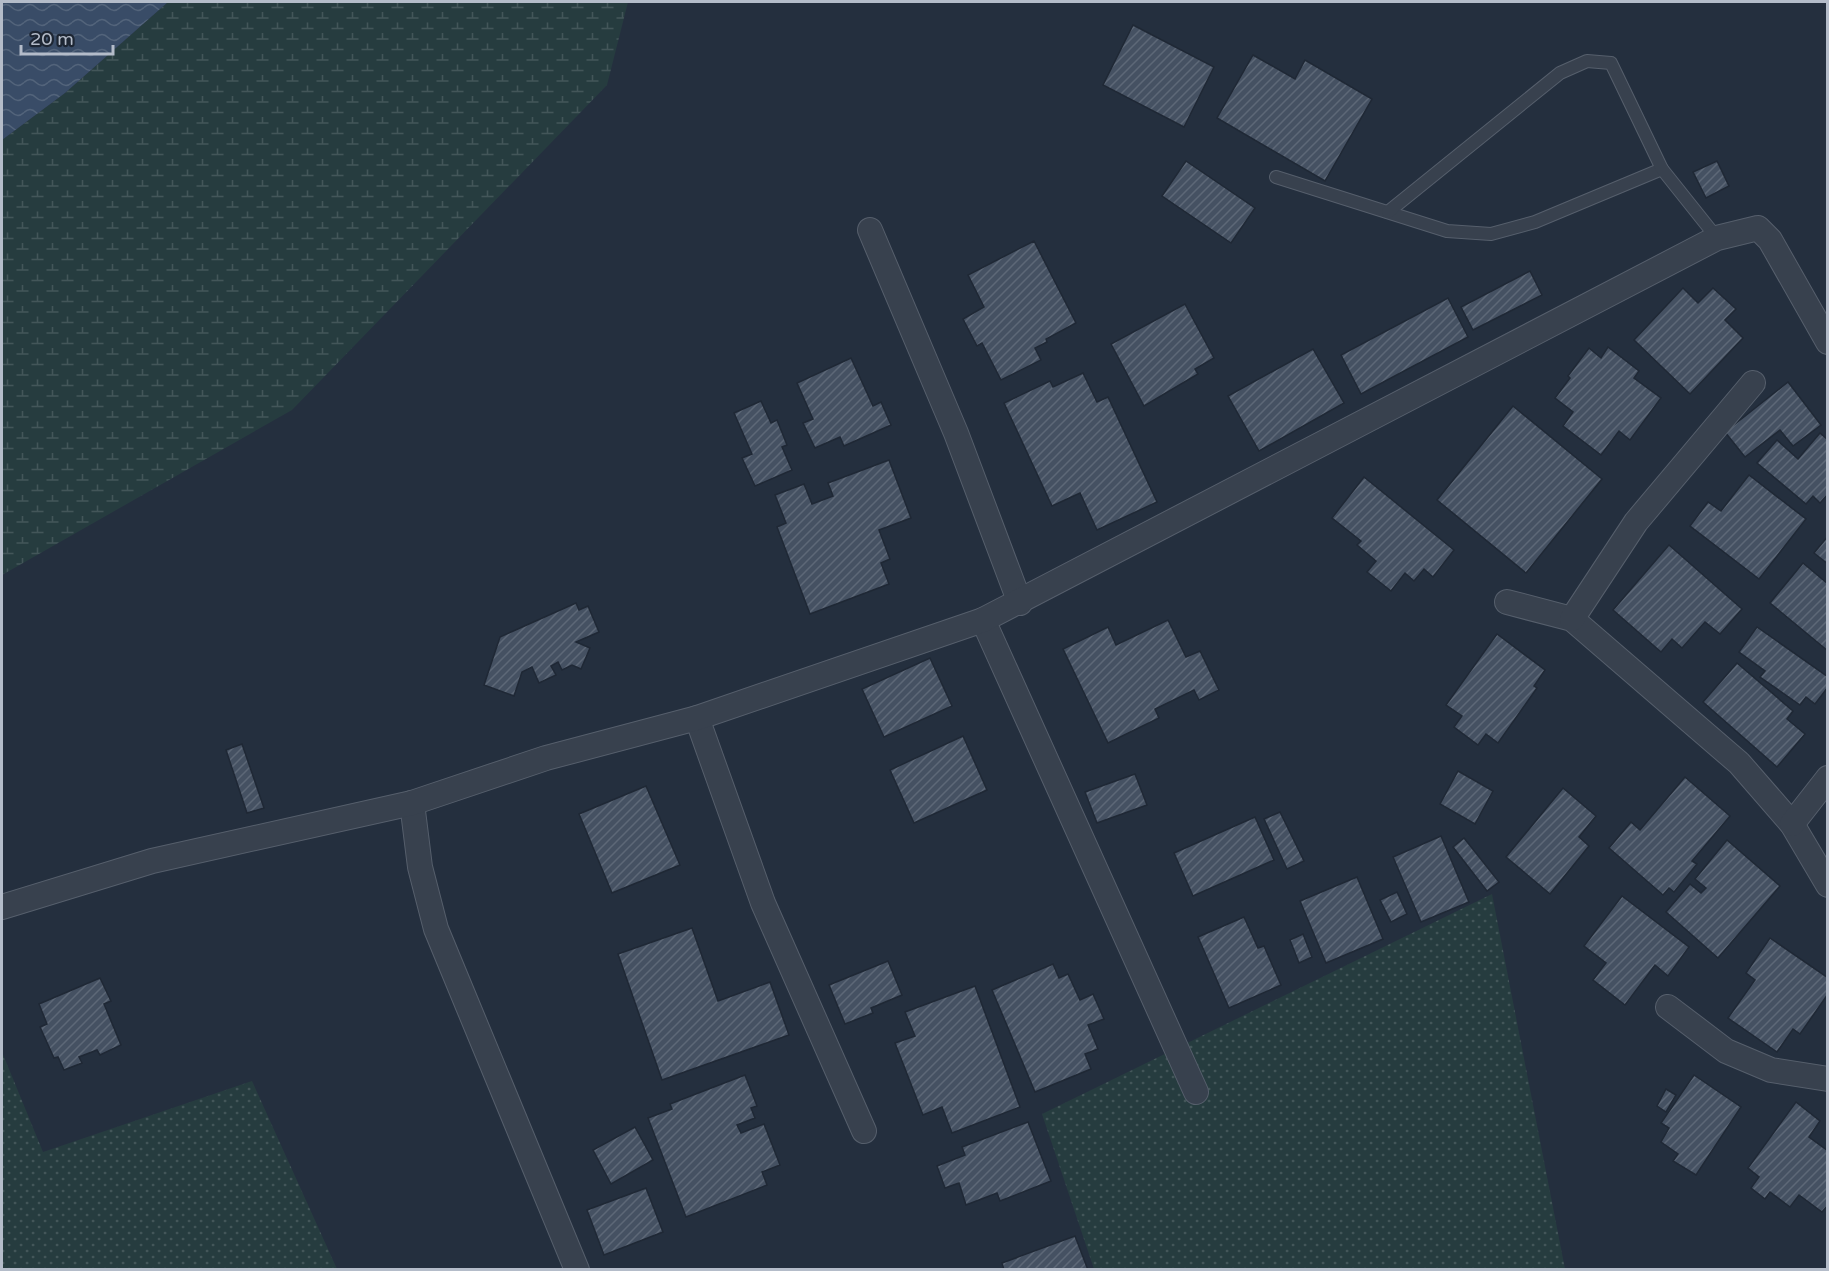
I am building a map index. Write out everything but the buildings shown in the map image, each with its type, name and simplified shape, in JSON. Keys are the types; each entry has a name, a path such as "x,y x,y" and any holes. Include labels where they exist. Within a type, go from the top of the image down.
{"street":[{"path":"2,907 152,861 412,803 546,758 697,718 983,621 1717,238 1758,228 1770,240 1827,342"},
{"path":"870,230 956,433 1020,603"},
{"path":"1572,619 1636,522 1753,383"},
{"path":"1507,602 1572,619 1739,763 1792,824 1827,885"},
{"path":"983,621 1196,1092"},
{"path":"697,718 763,903 864,1131"},
{"path":"1792,824 1827,778"},
{"path":"412,803 420,867 436,929 577,1269"},
{"path":"1668,1006 1726,1051 1771,1070 1827,1079"}],"lane":[{"path":"1388,212 1560,73 1587,61 1611,63 1662,169 1717,238"},
{"path":"1276,177 1447,231 1491,234 1535,222 1662,169"}],"green space":[{"path":"168,2 628,2 607,85 292,410 2,575 2,140 65,93"},
{"path":"1492,894 1565,1269 1094,1269 1042,1114"},
{"path":"2,1052 43,1152 252,1081 337,1269 2,1269"}],"water":[{"path":"2,2 168,2 65,93 2,140"}]}
